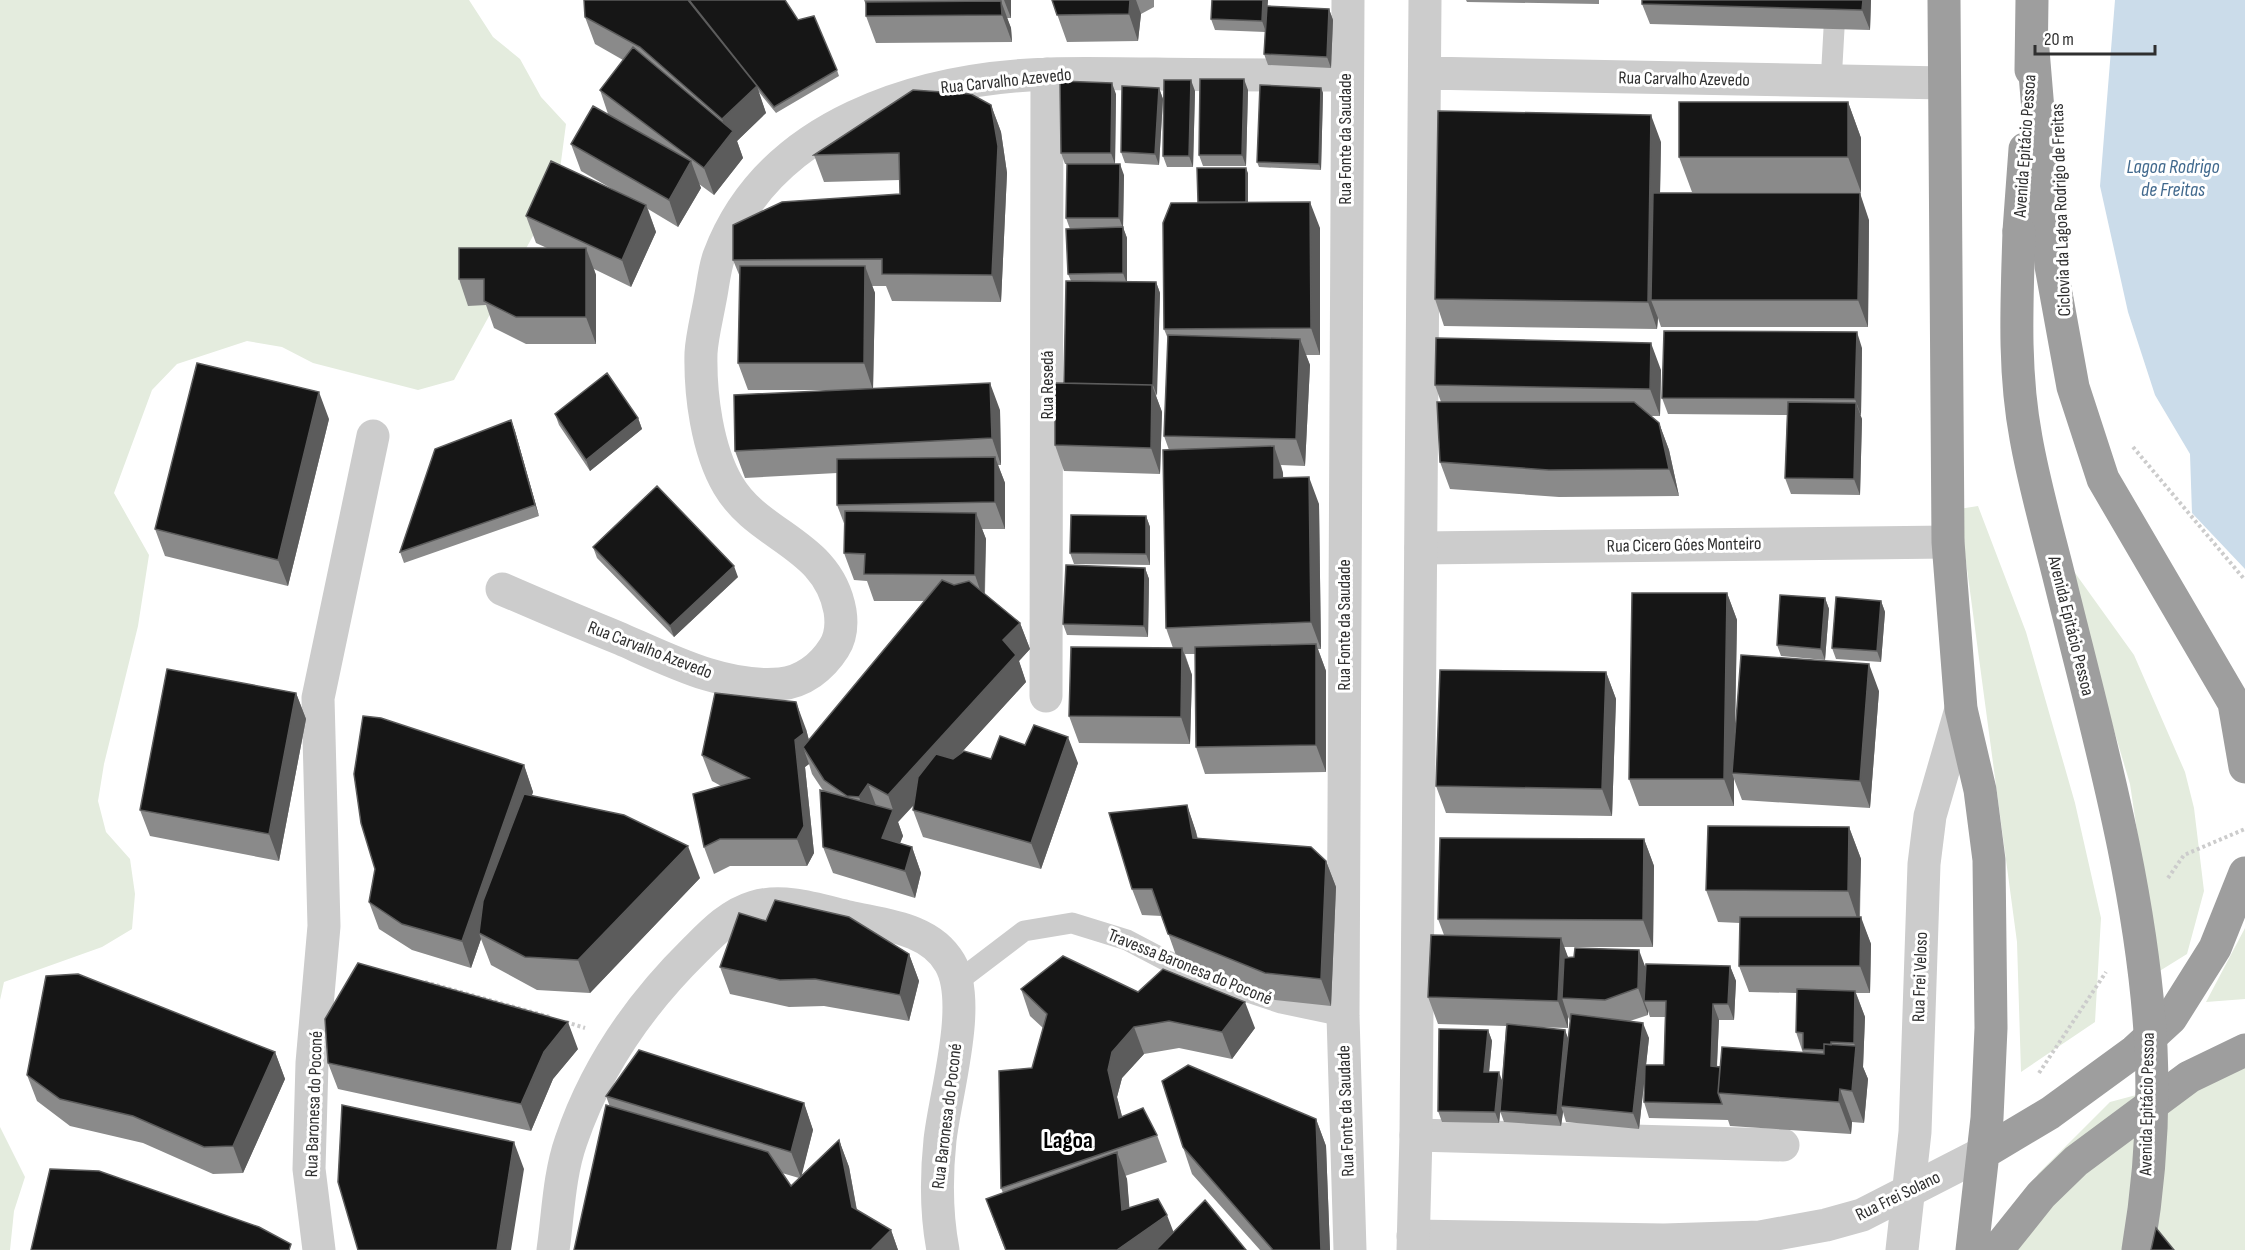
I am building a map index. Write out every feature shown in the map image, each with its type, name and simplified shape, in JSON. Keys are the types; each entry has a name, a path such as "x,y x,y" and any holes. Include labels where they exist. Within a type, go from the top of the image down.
{"highway":[{"path":"1944,0 1948,542 1961,709 1980,789 1989,860 1991,1028 1983,1153 1972,1250"},
{"name":"Avenida Epitácio Pessoa","path":"2032,0 2032,50 2019,231 2016,344 2026,438 2113,803 2145,987 2151,1049 2150,1120 2144,1217 2138,1250"},
{"path":"2032,50 2051,266 2073,387 2103,479 2240,708 2245,767"},
{"path":"1983,1153 2050,1113 2135,1051 2171,1018 2215,948 2245,873"},
{"path":"1997,1250 2041,1195 2076,1161 2190,1077 2245,1050"}],"street":[{"name":"Rua Fonte da Saudade","path":"1348,0 1345,75 1343,1016 1350,1250"},
{"path":"1413,1243 1416,1135 1425,0"},
{"name":"Rua Carvalho Azevedo","path":"1425,73 1831,83 1944,83"},
{"name":"Rua Carvalho Azevedo","path":"502,589 684,666 748,683 781,684 807,676 827,657 837,643 842,622 837,592 813,558 747,510 729,486 716,460 707,431 701,352 717,260 733,224 772,171 825,130 897,99 930,89 973,81 1047,74 1345,75"},
{"name":"Rua Resedá","path":"1046,696 1047,74"},
{"name":"Rua Baronesa do Poconé","path":"319,1250 309,1169 312,1063 324,958 318,698 373,436"},
{"name":"Rua Cicero Góes Monteiro","path":"1421,548 1948,542"},
{"name":"Rua Frei Veloso","path":"1902,1250 1915,1131 1924,864 1932,805 1961,709"},
{"name":"Rua Baronesa do Poconé","path":"553,1250 570,1142 601,1073 620,1039 656,990 720,925 741,912 769,904 810,909 904,930 924,938 940,950 951,964 957,982 960,1010 946,1093 937,1176 937,1216 943,1250"},
{"path":"1416,1135 1783,1145"},
{"name":"Rua Frei Solano","path":"1413,1243 1664,1240 1760,1244 1852,1218 1908,1193 1983,1153"}],"lane":[{"path":"1831,83 1834,29"},
{"name":"Travessa Baronesa do Poconé","path":"957,982 1023,931 1072,923 1127,940 1165,960 1218,982 1281,1003 1343,1016"}],"path":[{"path":"2131,444 2245,580"},
{"path":"421,981 476,994 553,1018"},
{"path":"564,1022 620,1039"}],"shaded area":[{"path":"0,0 469,0 493,37 520,59 541,97 566,124 557,192 454,380 418,390 313,363 282,347 247,341 177,364 152,390 114,493 149,555 138,626 104,764 98,801 106,832 130,859 135,894 132,929 102,947 4,982 0,1000"},
{"path":"1978,506 2026,632 2075,803 2101,918 2095,1022 2021,1072 2017,942 1959,509"},
{"path":"2042,527 2134,655 2185,772 2194,808 2204,891 2187,954 2158,972 2130,784 2097,673"},
{"path":"2245,928 2245,999 2206,1002"},
{"path":"2245,1066 2245,1250 2002,1250 2038,1174 2110,1102"},
{"path":"0,1127 25,1177 14,1211 10,1250 0,1250"}],"water":[{"name":"Lagoa Rodrigo de Freitas","path":"2115,0 2245,0 2245,569 2192,513 2190,454 2155,395 2128,312 2100,186"}],"building":[{"path":"584,0 688,0 757,86 722,119 640,47 585,17"},
{"path":"689,0 785,0 798,20 814,16 837,70 774,107"},
{"path":"1052,0 1130,0 1129,14 1057,15"},
{"path":"1212,0 1263,0 1262,21 1211,19"},
{"path":"1642,0 1863,0 1862,10 1642,4"},
{"path":"1001,1 1002,15 866,16 866,2"},
{"path":"1267,6 1329,9 1327,57 1264,54"},
{"path":"633,47 733,131 704,168 600,90"},
{"path":"1200,79 1244,79 1242,155 1199,155"},
{"path":"1164,80 1191,80 1189,156 1163,156"},
{"path":"1060,81 1112,83 1111,153 1061,153"},
{"path":"1260,85 1321,88 1319,164 1257,162"},
{"path":"1122,86 1159,88 1155,154 1121,152"},
{"path":"913,90 971,94 991,105 998,146 992,275 882,274 882,259 733,260 733,225 782,202 900,194 899,153 814,155"},
{"path":"1679,102 1848,102 1848,157 1679,157"},
{"path":"593,106 691,161 669,200 571,144"},
{"path":"1438,111 1651,115 1648,302 1435,299"},
{"path":"551,161 646,205 622,260 526,216"},
{"path":"1067,164 1120,164 1119,218 1066,218"},
{"path":"1197,168 1246,168 1246,202 1198,202"},
{"path":"1653,193 1860,193 1858,300 1651,300"},
{"path":"1310,202 1311,328 1164,329 1163,223 1171,203"},
{"path":"1123,227 1123,273 1068,274 1066,229"},
{"path":"459,248 586,248 586,317 516,317 484,301 484,279 459,279"},
{"path":"740,266 865,266 864,363 738,363"},
{"path":"1066,281 1156,282 1153,385 1064,383"},
{"path":"1664,331 1857,332 1855,399 1662,398"},
{"path":"1168,335 1300,339 1296,439 1164,436"},
{"path":"1436,338 1651,343 1650,389 1435,385"},
{"path":"197,363 319,392 278,560 155,529"},
{"path":"607,373 638,418 586,460 555,414"},
{"path":"990,383 992,438 735,451 734,395"},
{"path":"1055,383 1152,385 1151,448 1055,445"},
{"path":"1437,402 1634,402 1659,423 1669,469 1549,470 1440,462"},
{"path":"1788,402 1856,403 1854,479 1785,478"},
{"path":"511,420 535,505 400,552 435,449"},
{"path":"1274,446 1274,478 1309,477 1311,622 1166,628 1163,450"},
{"path":"995,457 995,502 837,505 837,459"},
{"path":"657,486 734,566 670,626 593,547"},
{"path":"845,511 976,513 975,575 864,574 865,554 844,553"},
{"path":"1071,515 1146,516 1146,554 1070,553"},
{"path":"1066,565 1145,568 1144,626 1063,624"},
{"path":"942,580 954,585 969,581 1020,623 1003,640 1016,655 888,795 868,784 859,797 847,796 824,780 803,747"},
{"path":"1632,593 1727,593 1724,779 1629,779"},
{"path":"1780,595 1825,598 1821,649 1777,645"},
{"path":"1836,597 1881,601 1877,651 1832,648"},
{"path":"1316,644 1316,745 1196,747 1195,647"},
{"path":"1071,647 1182,648 1181,717 1069,716"},
{"path":"1741,655 1869,664 1860,781 1732,773"},
{"path":"167,669 296,693 269,834 140,810"},
{"path":"1440,670 1606,672 1602,789 1436,786"},
{"path":"715,693 796,702 804,733 795,740 804,826 797,839 720,839 704,847 693,794 749,778 702,755"},
{"path":"363,716 381,718 524,765 462,941 402,924 369,902 375,869 361,823 354,774"},
{"path":"1034,725 1068,737 1031,843 913,810 918,777 936,754 953,759 964,751 991,759 1000,736 1025,745"},
{"path":"820,790 893,810 882,838 912,847 905,871 823,847"},
{"path":"524,794 624,815 688,846 578,960 525,957 479,933 483,901"},
{"path":"1187,805 1193,838 1311,847 1326,861 1321,979 1265,973 1168,934 1152,889 1132,889 1109,813"},
{"path":"1708,826 1849,827 1848,891 1706,890"},
{"path":"1440,838 1644,839 1643,920 1438,919"},
{"path":"775,900 849,917 909,954 900,995 815,979 780,980 720,967 739,913 766,921"},
{"path":"1740,917 1861,917 1860,966 1739,966"},
{"path":"1431,935 1561,938 1558,1001 1428,997"},
{"path":"1575,948 1639,950 1638,988 1605,1000 1562,998 1564,958 1574,957"},
{"path":"1063,956 1138,992 1163,969 1245,1002 1222,1032 1169,1021 1134,1027 1112,1052 1108,1070 1119,1118 1143,1108 1157,1135 1001,1188 999,1071 1032,1068 1047,1014 1021,989"},
{"path":"358,963 568,1022 544,1052 521,1104 328,1063 325,1019"},
{"path":"1646,964 1730,966 1728,1004 1713,1004 1711,1066 1720,1067 1718,1093 1722,1104 1644,1102 1645,1065 1664,1065 1666,1001 1644,1001"},
{"path":"78,974 275,1052 233,1146 204,1147 133,1116 60,1099 27,1075 46,976"},
{"path":"1797,989 1855,991 1854,1043 1831,1042 1831,1045 1824,1044 1824,1050 1803,1049 1803,1033 1796,1032"},
{"path":"1571,1014 1643,1023 1633,1113 1561,1106"},
{"path":"1507,1024 1565,1030 1557,1115 1500,1111"},
{"path":"1439,1029 1488,1030 1484,1072 1499,1072 1495,1112 1438,1111"},
{"path":"1824,1044 1856,1046 1852,1091 1840,1089 1839,1102 1718,1093 1722,1047 1824,1054"},
{"path":"639,1050 804,1103 791,1152 606,1096"},
{"path":"1188,1065 1316,1119 1321,1250 1273,1250 1183,1147 1162,1081"},
{"path":"342,1105 514,1142 497,1250 358,1250 338,1182"},
{"path":"606,1105 768,1152 791,1186 839,1140 852,1207 891,1230 871,1250 574,1250"},
{"path":"1117,1152 1122,1210 1158,1199 1167,1215 1117,1250 1006,1250 986,1199"},
{"path":"50,1169 99,1171 259,1227 291,1244 289,1250 31,1250"},
{"path":"1205,1200 1246,1250 1156,1250"},
{"path":"2156,1228 2174,1250 2151,1250"}],"district":[{"name":"Lagoa","path":"1068,1140"}]}
